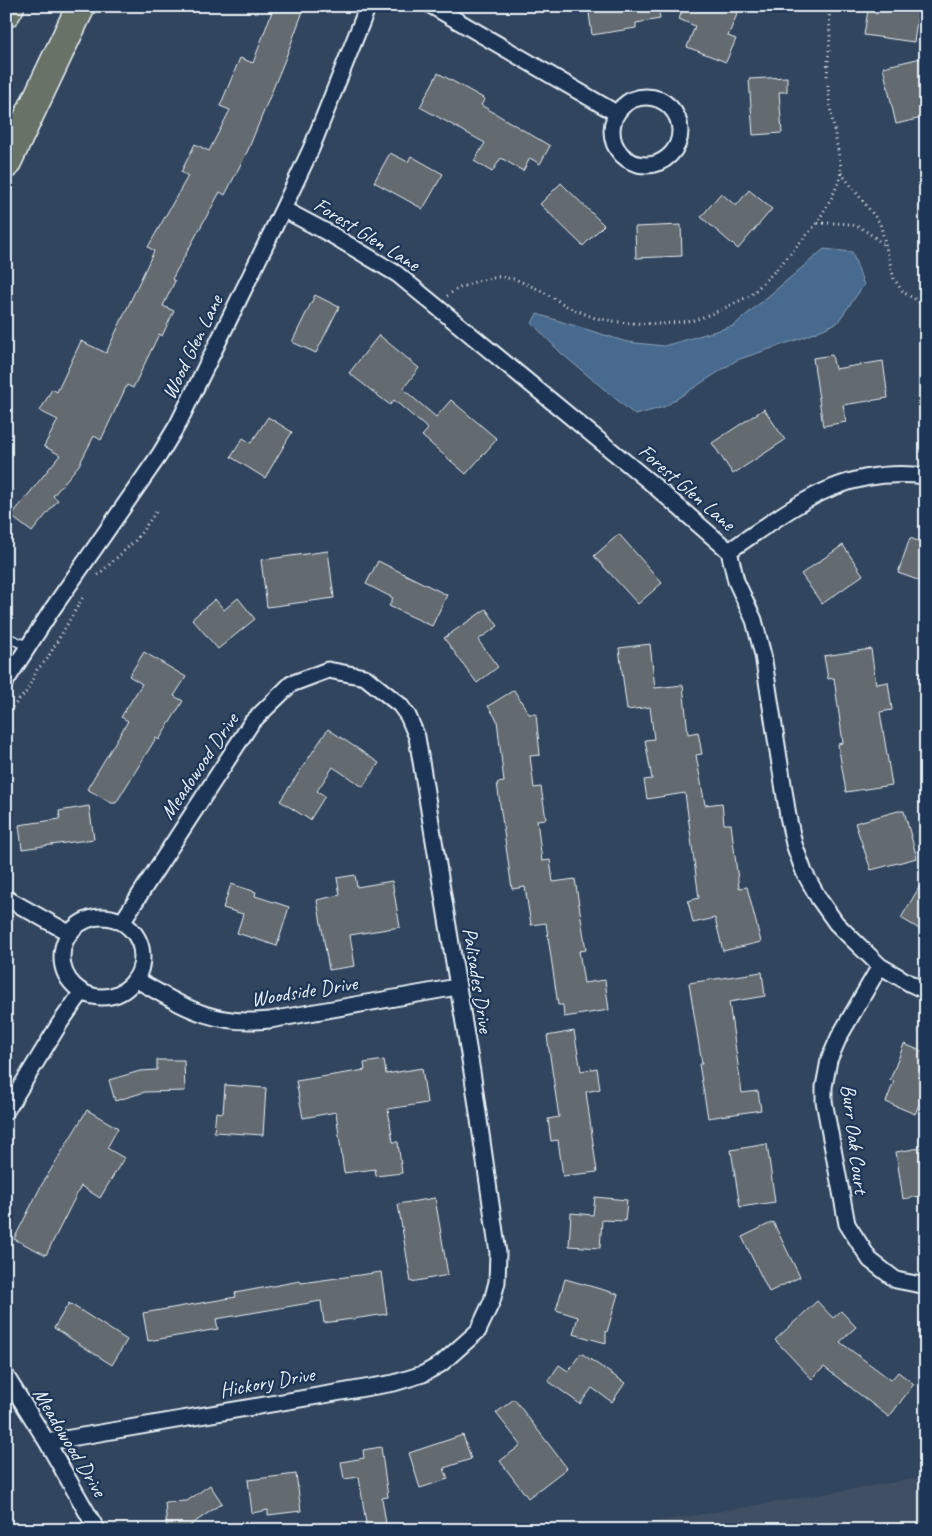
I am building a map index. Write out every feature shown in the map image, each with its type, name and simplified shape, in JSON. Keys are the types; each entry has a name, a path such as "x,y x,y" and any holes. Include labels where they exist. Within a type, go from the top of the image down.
{"highway":[{"path":"6,14 10,6"},
{"path":"6,164 81,6"}],"street":[{"name":"Wood Glen Lane","path":"6,681 51,611 160,454 196,391 284,209 337,87 368,6"},
{"path":"432,6 616,113"},
{"path":"647,96 658,98 669,104 676,113 681,125 681,136 677,148 660,163 639,165 628,160 620,154 614,144 612,123 616,113 624,104 635,98 647,96"},
{"name":"Forest Glen Lane","path":"284,209 348,244 397,274 651,483 729,551 736,581 754,620 763,655 788,816 794,844 804,872 819,900 836,923 880,966 926,991"},
{"path":"729,551 818,493 843,482 890,474 926,476"},
{"name":"Meadowood Drive","path":"122,922 252,722 291,684 328,670 341,673"},
{"name":"Palisades Drive","path":"341,673 365,677 400,705 408,716 417,737 473,1078 498,1254 497,1282 492,1301 478,1331"},
{"path":"6,898 69,933"},
{"path":"99,917 111,918 122,922 131,929 141,948 142,959 136,979 128,988 106,997 94,997 82,992 72,984 64,972 61,959 63,946 69,933 77,925 88,919 99,917"},
{"name":"Burr Oak Court","path":"880,966 839,1037 829,1060 824,1087 824,1101 846,1224 870,1260 896,1280 926,1286"},
{"name":"Woodside Drive","path":"136,979 179,1004 202,1014 219,1019 251,1022 457,987"},
{"path":"6,1111 60,1023 82,992"},
{"name":"Hickory Drive","path":"47,1442 394,1382 423,1374 441,1364 478,1331"},
{"name":"Meadowood Drive","path":"6,1376 47,1442 97,1530"}],"lane":[{"path":"6,637 28,646"}],"path":[{"path":"434,305 457,289 477,281 498,278 515,279 540,290 570,308 595,318 663,324 695,320 751,295 817,224 832,198 840,172 841,166 830,107 827,77 830,36 829,6"},
{"path":"840,172 880,223 894,278 903,292 926,306"},
{"path":"817,224 856,225 886,247"},
{"path":"93,580 136,540 158,509"},
{"path":"6,732 6,721 10,710 27,691 37,670 47,659 84,594"}],"shaded area":[{"path":"926,1477 926,1530 607,1530"}],"water":[{"path":"824,249 852,252 864,285 837,323 802,338 737,360 664,407 635,415 561,353 532,323 537,314 627,342 664,346 733,326"}],"building":[{"path":"274,6 305,6 248,150 225,195 220,192 172,279 175,281 163,306 174,311 162,336 159,334 133,388 127,385 101,440 94,436 79,465 53,496 58,500 32,532 11,516 60,455 44,446 58,420 40,411 52,389 57,392 81,341 106,353 154,251 148,247 188,176 181,172 195,144 209,151 230,110 220,106 240,58 253,63"},
{"path":"606,6 658,6 660,19 636,23 636,28 592,35 589,13 606,10"},
{"path":"684,6 724,6 738,12 728,36 736,39 726,62 687,47 695,26 679,19"},
{"path":"878,6 919,6 914,42 864,35 868,10 877,14"},
{"path":"921,58 926,78 926,82 921,83 926,104 926,117 896,124 883,67"},
{"path":"438,73 485,99 481,105 550,146 540,164 530,158 523,171 501,158 492,172 474,161 485,143 420,107"},
{"path":"787,77 787,92 779,92 782,133 753,135 749,79"},
{"path":"390,153 408,162 411,156 443,174 423,209 374,182"},
{"path":"561,183 604,225 583,246 540,204"},
{"path":"749,190 772,209 738,249 701,217 721,193 736,206"},
{"path":"681,225 682,256 636,258 635,227"},
{"path":"315,295 339,307 316,353 292,342"},
{"path":"379,335 419,368 403,389 436,417 451,400 497,439 466,474 422,436 428,429 394,400 390,405 349,373"},
{"path":"832,355 835,369 883,361 888,398 843,405 846,422 823,426 813,358"},
{"path":"764,409 785,440 733,474 712,443"},
{"path":"268,417 292,432 265,478 231,457 243,438 251,443"},
{"path":"619,534 662,583 638,604 594,556"},
{"path":"910,538 926,544 926,583 898,573"},
{"path":"843,545 863,575 822,604 801,574"},
{"path":"328,551 334,598 267,607 261,560"},
{"path":"378,561 447,595 432,626 389,606 393,598 366,584"},
{"path":"238,598 255,619 218,649 192,619 215,599 224,610"},
{"path":"486,609 498,626 478,640 498,667 477,683 444,638"},
{"path":"650,644 655,688 683,685 688,734 698,732 702,754 696,755 705,805 722,803 724,824 731,824 739,888 747,887 761,942 723,951 715,918 693,923 688,901 699,898 685,793 647,799 644,780 652,779 645,740 654,739 650,707 627,710 619,648"},
{"path":"871,649 876,684 888,682 892,710 880,712 892,785 846,792 838,744 843,743 834,678 828,679 824,656"},
{"path":"144,652 186,677 174,696 183,701 159,740 156,738 116,803 111,803 87,789 128,721 121,717 142,684 129,676"},
{"path":"514,690 529,714 536,714 540,755 530,756 534,788 541,787 546,819 537,820 542,861 550,860 553,882 575,879 586,950 579,951 584,983 605,980 609,1010 564,1017 563,1005 558,1005 546,923 531,925 525,887 512,889 497,783 504,782 497,720 488,706"},
{"path":"328,729 379,763 363,787 333,767 317,791 325,796 310,820 280,801"},
{"path":"89,806 94,839 22,849 19,825 60,819 59,811"},
{"path":"904,811 917,858 871,870 855,823"},
{"path":"355,875 357,887 392,881 400,927 350,935 355,966 329,970 317,900 340,895 337,878"},
{"path":"926,876 926,933 901,918"},
{"path":"231,884 256,892 255,896 289,907 277,946 237,933 243,914 223,908"},
{"path":"762,972 765,996 729,1002 742,1093 758,1091 761,1110 708,1118 699,1064 702,1064 689,983"},
{"path":"574,1031 581,1071 597,1068 600,1089 586,1092 597,1172 563,1176 558,1140 551,1141 548,1119 559,1117 547,1036"},
{"path":"904,1044 926,1053 926,1088 915,1114 886,1102 894,1081 890,1080"},
{"path":"157,1060 184,1060 185,1091 145,1092 115,1101 109,1080 140,1071 157,1070"},
{"path":"384,1060 386,1074 422,1068 427,1103 388,1109 393,1142 398,1142 402,1173 376,1176 375,1169 344,1173 336,1112 303,1118 296,1081 365,1070 364,1063"},
{"path":"225,1085 266,1088 263,1135 214,1132 216,1112 223,1113"},
{"path":"87,1110 118,1128 107,1148 124,1158 100,1198 81,1186 46,1255 14,1239 41,1186"},
{"path":"767,1144 775,1202 740,1207 731,1150"},
{"path":"926,1147 926,1195 903,1199 896,1152"},
{"path":"595,1197 627,1200 625,1221 602,1220 600,1248 569,1246 571,1213 593,1215"},
{"path":"435,1198 448,1275 411,1282 398,1204"},
{"path":"773,1222 800,1277 769,1292 742,1237"},
{"path":"381,1272 387,1314 324,1323 321,1301 216,1319 218,1329 148,1341 143,1313 236,1297 235,1293 300,1281 301,1283"},
{"path":"565,1279 618,1294 606,1331 606,1343 573,1334 578,1317 556,1310"},
{"path":"817,1301 833,1318 841,1311 856,1327 840,1342 891,1380 898,1372 914,1384 889,1417 824,1367 812,1379 775,1340"},
{"path":"69,1303 127,1340 112,1365 54,1328"},
{"path":"581,1353 625,1383 612,1402 592,1388 580,1404 548,1381 559,1365 568,1371"},
{"path":"514,1399 567,1468 528,1498 500,1461 521,1445 496,1413"},
{"path":"463,1435 471,1459 444,1468 448,1479 420,1488 409,1453"},
{"path":"381,1447 388,1497 382,1498 387,1530 367,1530 359,1477 344,1479 341,1462 364,1458 363,1450"},
{"path":"296,1474 301,1511 268,1515 268,1510 252,1513 248,1480"},
{"path":"210,1485 222,1503 191,1525 191,1530 167,1530 165,1502 187,1501"}]}
